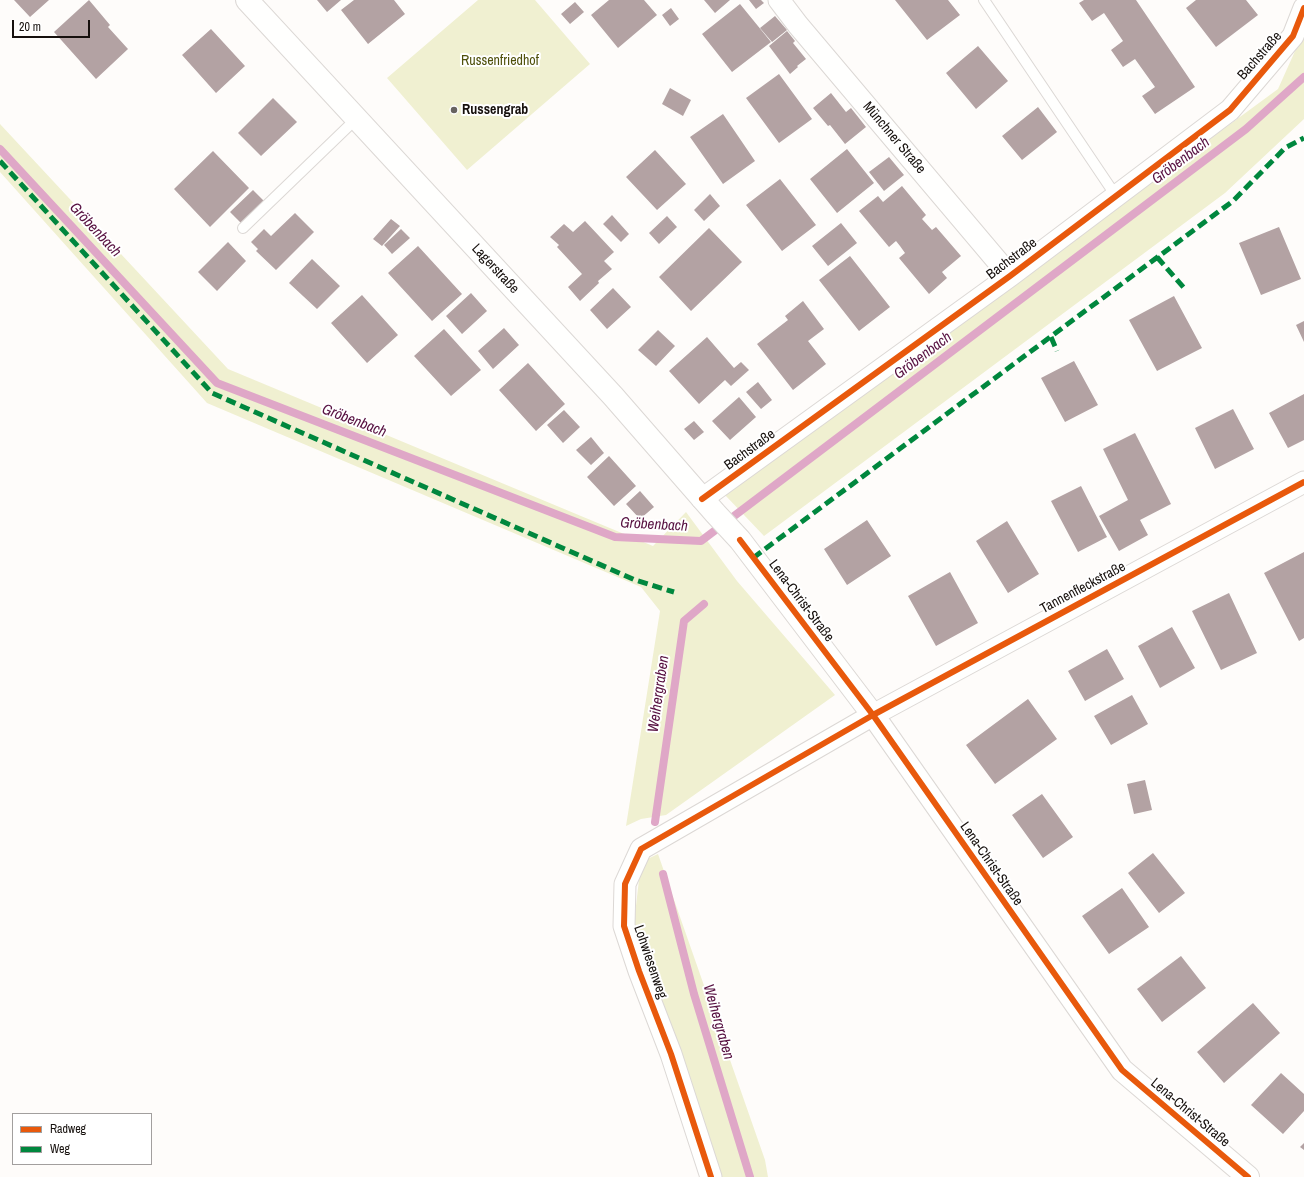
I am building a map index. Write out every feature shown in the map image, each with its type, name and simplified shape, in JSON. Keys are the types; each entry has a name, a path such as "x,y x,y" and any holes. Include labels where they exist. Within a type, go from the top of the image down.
{"street":[{"name":"Lagerstraße","path":"247,0 613,396 708,506 740,540"},
{"name":"Münchner Straße","path":"779,0 798,25 1010,276"},
{"name":"Bachstraße","path":"708,506 1230,110 1293,36 1304,8"},
{"name":"Tannenfleckstraße","path":"873,716 1304,482"},
{"name":"Lena-Christ-Straße","path":"740,540 873,716 1122,1070 1248,1177"},
{"name":"Lohwiesenweg","path":"711,1177 671,1054 639,971 624,926 625,884 641,849 873,716"}],"lane":[{"path":"984,0 1116,196"},
{"path":"243,228 356,119"}],"green space":[{"name":"Russenfriedhof","path":"478,0 535,0 590,64 467,170 387,78"},
{"path":"1304,31 1304,119 1225,193 764,536 725,495 1278,89"},
{"path":"0,124 228,369 653,546 686,512 737,581 835,695 666,815 641,819 626,826 660,611 641,587 207,403 0,172"},
{"path":"658,854 765,1160 768,1177 715,1177 633,932 641,862"}],"building":[{"path":"14,0 49,0 30,17"},
{"path":"89,0 110,25 108,27 128,49 96,79 54,32"},
{"path":"317,0 341,0 327,12"},
{"path":"354,0 394,0 405,14 368,44 341,10"},
{"path":"609,0 644,0 657,15 618,48 591,15"},
{"path":"704,0 730,0 715,13"},
{"path":"749,0 761,0 764,3 756,9"},
{"path":"895,0 948,0 960,15 927,40"},
{"path":"1084,0 1136,0 1195,87 1155,114 1142,96 1155,87 1135,59 1123,67 1111,50 1123,41 1104,13 1092,21 1079,3"},
{"path":"1196,0 1246,0 1258,15 1216,47 1186,8"},
{"path":"575,2 584,12 570,24 561,14"},
{"path":"740,4 771,42 732,72 702,34"},
{"path":"671,8 679,19 670,26 662,15"},
{"path":"775,16 787,30 772,42 760,28"},
{"path":"211,29 245,66 216,93 182,55"},
{"path":"787,31 795,41 793,43 806,59 790,74 769,46"},
{"path":"978,46 1008,81 976,109 946,73"},
{"path":"779,74 812,119 779,143 746,98"},
{"path":"670,88 691,100 683,116 662,104"},
{"path":"831,93 846,112 851,108 866,127 845,144 830,125 828,126 813,108"},
{"path":"273,98 297,122 261,156 238,133"},
{"path":"1038,107 1057,132 1022,160 1002,136"},
{"path":"723,114 755,161 723,184 690,137"},
{"path":"847,149 874,183 837,213 810,179"},
{"path":"655,150 686,184 657,210 626,177"},
{"path":"213,151 249,188 210,227 174,189"},
{"path":"889,157 904,175 884,191 869,172"},
{"path":"780,179 816,225 782,251 746,205"},
{"path":"902,186 926,215 922,219 932,230 936,227 961,256 942,272 947,278 929,294 899,258 905,253 896,241 889,247 859,211 878,196 883,202"},
{"path":"253,190 264,201 241,223 230,212"},
{"path":"710,194 720,206 704,221 694,210"},
{"path":"295,213 314,232 276,270 256,251 258,249 251,242 264,229 271,236"},
{"path":"612,215 629,234 621,242 603,224"},
{"path":"667,216 677,227 659,244 649,233"},
{"path":"391,219 400,226 382,246 373,239"},
{"path":"585,221 614,252 604,261 612,269 598,281 599,283 580,301 568,287 582,274 557,247 559,245 550,237 564,224 573,232"},
{"path":"841,223 857,243 828,266 812,246"},
{"path":"1279,227 1301,279 1261,295 1239,243"},
{"path":"709,228 742,262 691,311 659,277"},
{"path":"401,229 410,238 392,254 384,245"},
{"path":"228,242 246,261 217,291 198,272"},
{"path":"418,246 462,294 432,321 388,273"},
{"path":"850,256 890,307 859,331 819,280"},
{"path":"312,259 340,286 317,309 289,283"},
{"path":"613,288 631,307 607,329 590,310"},
{"path":"471,293 487,311 462,334 446,316"},
{"path":"362,295 398,335 367,363 331,323"},
{"path":"1174,296 1202,348 1157,371 1129,320"},
{"path":"803,301 824,329 808,341 826,364 793,390 757,344 788,320 785,316"},
{"path":"1304,321 1304,342 1296,325"},
{"path":"504,328 519,345 493,369 478,351"},
{"path":"444,329 481,370 451,396 414,356"},
{"path":"658,330 675,346 656,366 638,350"},
{"path":"707,337 734,368 741,362 749,370 731,386 725,380 699,404 669,371"},
{"path":"1074,361 1098,405 1065,422 1041,378"},
{"path":"528,363 565,404 536,431 499,390"},
{"path":"758,382 772,400 761,409 746,392"},
{"path":"1304,394 1304,440 1288,448 1269,413"},
{"path":"739,397 756,417 730,440 712,421"},
{"path":"1233,409 1254,449 1215,469 1195,428"},
{"path":"564,410 580,427 563,443 547,425"},
{"path":"694,421 704,432 694,440 684,429"},
{"path":"1135,433 1171,504 1140,520 1148,535 1119,551 1099,516 1128,500 1103,449"},
{"path":"591,437 604,453 591,465 576,450"},
{"path":"609,456 636,486 614,506 587,477"},
{"path":"1081,486 1107,537 1078,552 1051,501"},
{"path":"640,491 654,507 640,519 626,504"},
{"path":"867,520 891,556 847,585 824,549"},
{"path":"1007,521 1039,574 1008,593 976,541"},
{"path":"1304,552 1304,638 1299,641 1264,573"},
{"path":"950,572 978,623 936,646 908,596"},
{"path":"1229,593 1257,653 1221,670 1192,611"},
{"path":"1172,627 1195,668 1160,688 1138,646"},
{"path":"1107,649 1124,679 1085,701 1068,671"},
{"path":"1132,695 1148,724 1111,745 1094,716"},
{"path":"1028,699 1057,739 995,784 966,745"},
{"path":"1145,780 1152,810 1134,814 1127,784"},
{"path":"1042,794 1073,837 1043,858 1012,815"},
{"path":"1153,853 1185,893 1159,913 1128,873"},
{"path":"1122,888 1149,927 1109,954 1082,916"},
{"path":"1181,956 1206,988 1162,1022 1137,989"},
{"path":"1253,1003 1280,1033 1224,1083 1197,1052"},
{"path":"1281,1073 1304,1094 1304,1111 1283,1134 1251,1105"},
{"path":"1304,1143 1304,1150 1300,1147"}],"waterway":[{"name":"Gröbenbach","path":"0,149 217,383 615,537 701,541 1246,129 1304,77"},
{"name":"Weihergraben","path":"655,822 684,621 704,604"},
{"name":"Weihergraben","path":"663,874 694,994 750,1177"}],"marked path":[{"path":"753,558 1233,201 1285,148 1304,138"},
{"path":"0,161 212,393 635,580 674,592"},
{"path":"1157,257 1185,289"},
{"path":"1051,337 1057,351"}],"cycle path":[{"path":"702,499 1010,276 1230,110 1293,36 1304,8"},
{"path":"711,1177 671,1054 639,971 624,926 625,884 641,849 873,715 1304,482"},
{"path":"740,540 873,715 1122,1070 1248,1177"}],"place":[{"name":"Russengrab","path":"454,110"}]}
